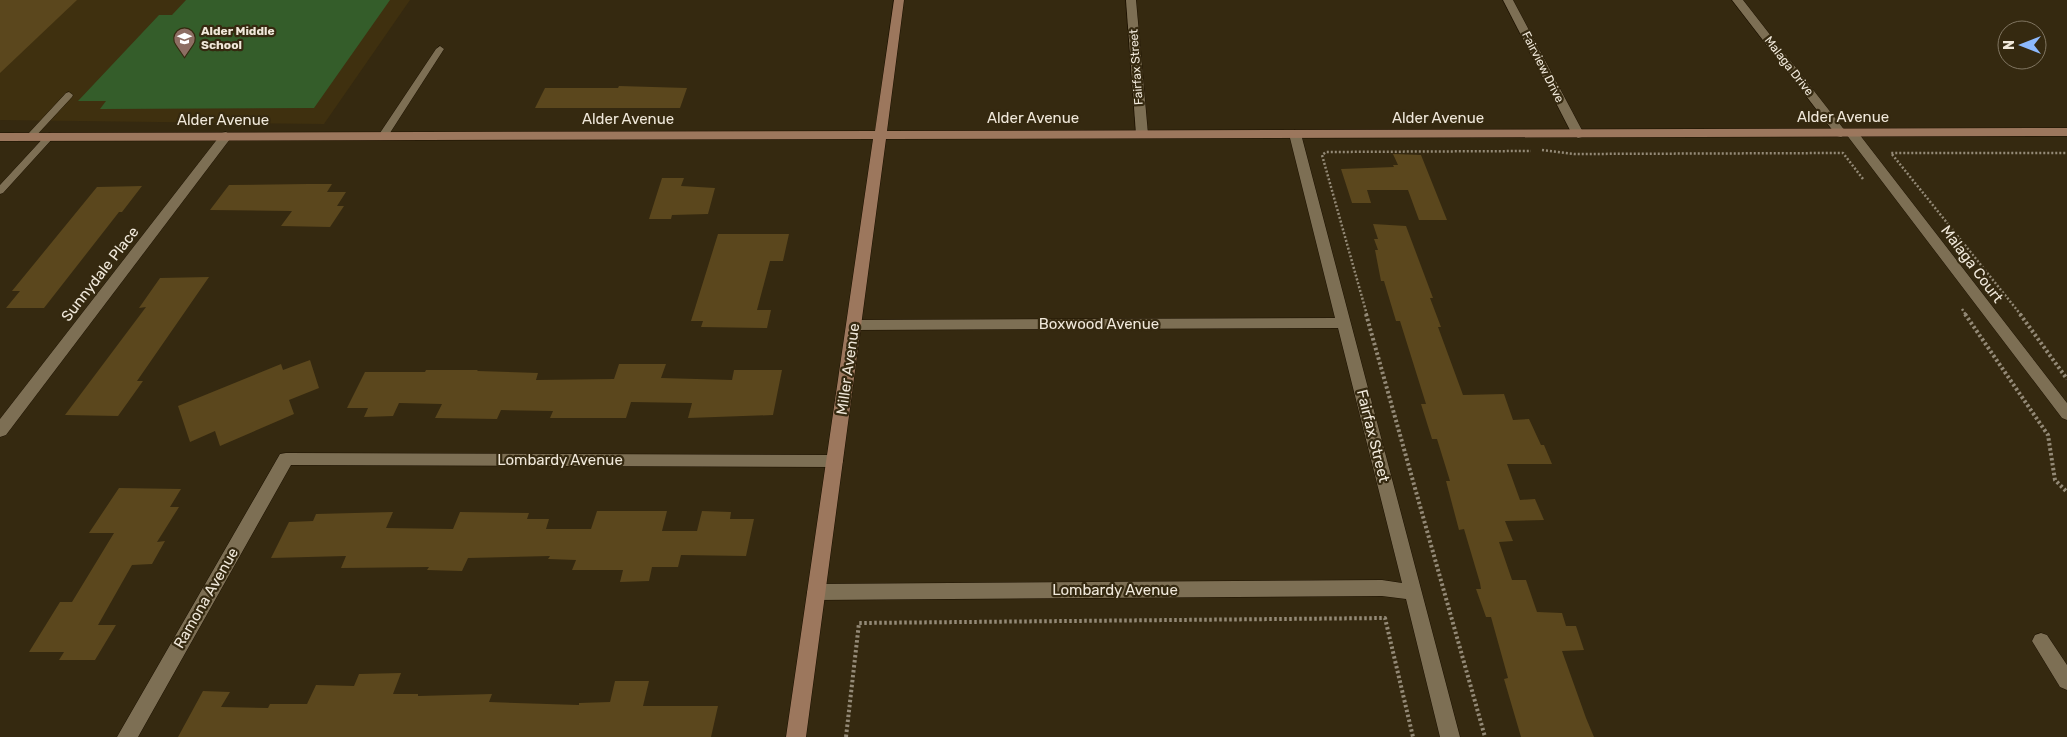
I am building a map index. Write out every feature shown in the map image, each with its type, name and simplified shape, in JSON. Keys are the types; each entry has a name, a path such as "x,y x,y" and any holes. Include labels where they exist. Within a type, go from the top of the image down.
{"main road":[{"name":"Miller Avenue","path":"796,737 899,0"},
{"name":"Alder Avenue","path":"0,136 2067,132"}],"street":[{"name":"Fairfax Street","path":"1131,0 1142,134"},
{"name":"Fairview Drive","path":"1508,0 1578,134"},
{"name":"Malaga Drive","path":"1737,0 1846,133"},
{"name":"Malaga Court","path":"1846,133 2067,414"},
{"name":"Fairfax Street","path":"1295,134 1450,737"},
{"name":"Sunnydale Place","path":"0,431 226,136"},
{"name":"Boxwood Avenue","path":"854,325 1344,323"},
{"name":"Lombardy Avenue","path":"286,459 835,461"},
{"name":"Ramona Avenue","path":"127,737 286,459"},
{"name":"Lombardy Avenue","path":"816,592 1382,588 1413,592"},
{"path":"2041,641 2067,681"}],"lane":[{"path":"383,136 440,49"},
{"path":"31,136 69,95"},
{"path":"0,191 50,136"}],"path":[{"path":"1484,737 1323,153 1543,150 1574,154 1843,153 1867,183"},
{"path":"2067,153 1891,153 2009,298 2067,379"},
{"path":"1960,305 2048,435 2055,480 2067,492"},
{"path":"846,737 859,623 1385,618 1413,737"}],"shaded area":[{"name":"Alder Middle School","path":"0,0 410,0 324,124 0,120"}],"green space":[{"path":"186,0 390,0 314,108 100,109 106,101 78,101 159,15 172,15"}],"building":[{"path":"0,0 77,0 0,73"},
{"path":"619,86 687,88 680,108 535,108 545,88 618,88"},
{"path":"1393,154 1421,155 1447,220 1419,220 1408,190 1367,190 1371,203 1352,203 1341,169 1394,167 1393,165 1398,165"},
{"path":"662,178 684,178 681,186 715,188 708,214 672,215 671,219 649,219"},
{"path":"332,184 327,192 346,192 337,206 344,206 330,227 281,226 292,211 210,210 229,185"},
{"path":"142,186 122,212 119,212 44,308 6,308 20,291 12,291 97,187"},
{"path":"1373,224 1406,226 1433,298 1430,298 1441,327 1438,327 1463,395 1504,394 1513,420 1529,419 1541,445 1544,445 1552,464 1507,464 1520,500 1535,499 1544,520 1505,521 1513,541 1499,542 1512,580 1526,580 1537,612 1562,613 1566,626 1576,626 1584,650 1562,651 1594,737 1521,737 1504,679 1508,678 1491,617 1486,617 1476,589 1481,589 1480,583 1464,529 1459,530 1446,481 1450,481 1437,439 1432,439 1421,404 1426,404 1400,321 1396,321 1384,281 1381,281 1375,250 1378,250 1374,239 1378,239"},
{"path":"718,234 789,234 783,261 770,261 757,310 771,310 767,328 701,327 703,321 691,321"},
{"path":"209,277 137,381 143,381 118,416 65,415 146,307 139,308 160,278"},
{"path":"310,360 319,388 289,400 294,414 220,446 215,431 190,442 178,406 281,364 283,370"},
{"path":"619,364 666,364 661,378 732,380 734,370 782,370 773,415 688,418 692,403 631,402 626,418 550,418 553,411 501,410 497,419 435,418 442,404 399,403 393,416 364,417 368,408 347,408 365,372 478,370 538,373 536,380 614,379"},
{"path":"119,488 181,489 170,507 179,507 157,542 165,541 152,564 132,565 98,625 116,625 95,660 59,660 64,652 29,652 60,602 72,602 114,533 89,533"},
{"path":"597,511 667,511 662,531 697,531 702,511 731,512 730,519 754,519 746,556 681,555 678,567 652,567 649,581 620,582 623,570 572,570 576,560 548,559 550,556 468,558 462,571 427,570 429,567 341,568 346,556 271,558 289,522 313,521 316,514 393,512 386,528 453,529 460,512 529,513 527,519 549,519 546,529 591,529"},
{"path":"401,673 393,694 418,694 418,696 492,694 489,702 579,705 579,703 610,702 615,681 649,681 643,706 718,706 711,737 178,737 203,691 230,692 221,707 268,708 270,704 307,704 316,685 354,686 359,674"}],"place":[{"name":"Alder Middle School","path":"185,57"}]}
